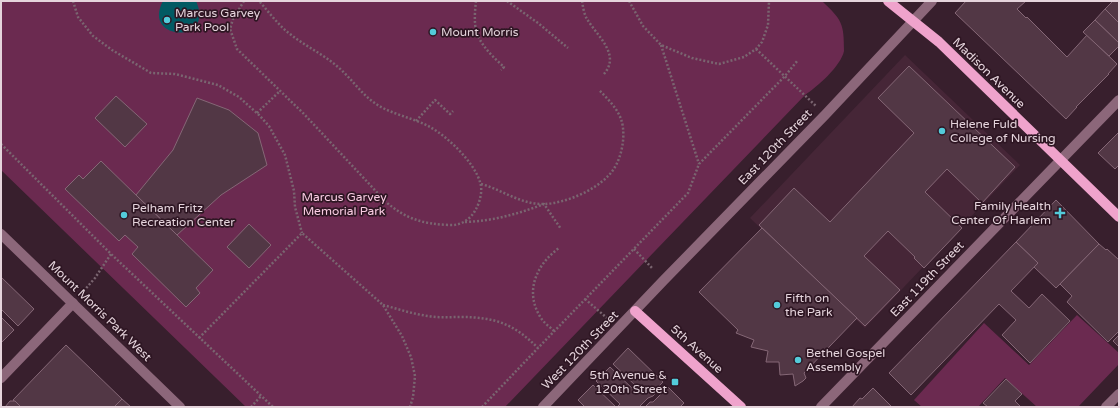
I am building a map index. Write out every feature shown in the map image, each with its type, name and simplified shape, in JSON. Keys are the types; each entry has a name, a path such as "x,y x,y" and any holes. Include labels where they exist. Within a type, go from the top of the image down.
{"main road":[{"name":"Madison Avenue","path":"888,1 938,42 1119,217"},
{"name":"5th Avenue","path":"635,311 741,407"}],"street":[{"name":"East 120th Street","path":"635,311 932,1"},
{"name":"East 119th Street","path":"821,407 1119,100"},
{"name":"Mount Morris Park West","path":"1,234 180,407"},
{"path":"1,378 73,303"},
{"name":"West 120th Street","path":"544,407 635,311"},
{"path":"1106,407 1119,394"}],"path":[{"path":"73,1 78,17 93,36 119,54 151,73 175,74 218,85 239,97 269,126 285,155 294,191 295,207 302,233 383,305 402,336 411,357 415,376 413,397 410,407"},
{"path":"244,1 233,19 230,29 237,49 329,141 370,186 397,211 411,219 454,225 465,222 495,219 521,213 544,204"},
{"path":"259,1 278,23 290,34 336,65 372,101 384,108 430,128 444,137 455,147 477,174 481,184 478,204 473,214 465,222"},
{"path":"476,1 476,29 480,40 489,52 504,67 501,70"},
{"path":"507,1 538,23 568,48"},
{"path":"582,1 587,19 608,50 608,70 604,75"},
{"path":"629,1 643,26 661,45 692,58 719,64 744,57 756,49 762,42 768,25 769,1"},
{"path":"661,45 700,164"},
{"path":"756,49 824,114"},
{"path":"482,407 688,193 700,164 785,76 798,60"},
{"path":"481,184 489,186 513,198 544,204 561,202 599,185 609,175 620,156 624,137 621,119 614,106 600,90"},
{"path":"257,113 280,91"},
{"path":"416,121 435,100 450,114 453,111"},
{"path":"1,144 111,254 273,407"},
{"path":"544,204 561,229"},
{"path":"200,338 302,233"},
{"path":"554,331 542,319 535,307 533,292 536,276 541,265 549,255 559,248"},
{"path":"634,249 652,268"},
{"path":"73,303 95,278 111,254"},
{"path":"585,299 607,318"},
{"path":"383,305 428,316 484,318 502,322 516,328 538,348"},
{"path":"251,407 261,396"}],"shaded area":[{"name":"Bethel Gospel Assembly","path":"905,55 1020,165 865,328 750,218"}],"green space":[{"name":"Marcus Garvey Memorial Park","path":"1,1 822,1 838,18 842,28 844,51 842,57 828,76 805,95 505,407 246,407 1,170"},
{"path":"1077,315 1119,353 1119,364 1078,407 1037,407 1005,378 978,407 922,407 914,400 984,323 1029,365"}],"water":[{"path":"163,1 196,1 199,15 196,25 189,31 179,32 169,30 162,24 159,14"}],"building":[{"path":"966,1 1026,1 1017,9 1067,57 1087,35 1117,64 1066,119 955,13"},
{"path":"1113,1 1119,1 1119,23 1105,9"},
{"path":"1105,9 1119,23 1119,43 1095,20"},
{"path":"1095,20 1119,43 1119,46 1109,56 1083,32"},
{"path":"909,66 1015,167 982,203 947,169 925,192 962,228 924,268 914,258 915,257 888,231 864,256 900,290 865,326 759,225 794,188 830,222 914,133 878,98"},
{"path":"116,96 147,124 125,147 95,118"},
{"path":"197,98 229,110 258,133 267,165 221,195 177,235 136,195 173,150"},
{"path":"1119,132 1119,165 1115,169 1098,153"},
{"name":"Pelham Fritz Recreation Center","path":"101,161 213,270 196,288 200,293 186,307 132,254 138,247 125,235 119,241 65,189 79,175 83,179"},
{"path":"1056,200 1099,244 1056,288 1034,267 1038,263 1016,242"},
{"path":"249,224 271,245 249,268 227,247"},
{"name":"Fifth on the Park","path":"762,228 857,318 804,373 806,378 795,386 793,374 780,375 779,362 766,362 768,351 751,347 754,340 736,333 738,330 699,292"},
{"path":"1016,242 1038,263 1011,291 1029,308 1042,294 1070,321 1030,363 1002,335 1016,320 999,304 911,395 889,373"},
{"path":"1099,244 1119,260 1119,331 1108,342 1067,302 1072,296 1060,284"},
{"path":"1,277 34,309 18,326 1,309"},
{"path":"1,317 14,330 1,343"},
{"path":"1119,335 1119,347 1113,341"},
{"path":"66,345 122,399 114,407 21,407 13,400"},
{"path":"628,348 663,382 655,390 655,394 648,398 639,407 617,407 620,404 596,381 610,367 634,390 637,387 613,364"},
{"path":"1006,379 1022,394 1015,401 1021,407 988,407 983,403"},
{"path":"593,385 616,407 585,407 578,400"},
{"path":"668,387 684,403 680,407 645,407 650,402 653,402"},
{"path":"873,388 892,407 852,407 860,398 862,399"},
{"path":"122,399 131,407 114,407"},
{"path":"10,401 15,401 21,407 5,407"}],"place":[{"name":"Marcus Garvey Park Pool","path":"167,20"},
{"name":"Mount Morris","path":"433,32"},
{"name":"Helene Fuld College of Nursing","path":"942,131"},
{"name":"Family Health Center Of Harlem","path":"1060,213"},
{"name":"Pelham Fritz Recreation Center","path":"124,215"},
{"name":"Fifth on the Park","path":"777,305"},
{"name":"Bethel Gospel Assembly","path":"798,360"},
{"name":"5th Avenue & 120th Street","path":"675,382"}]}
